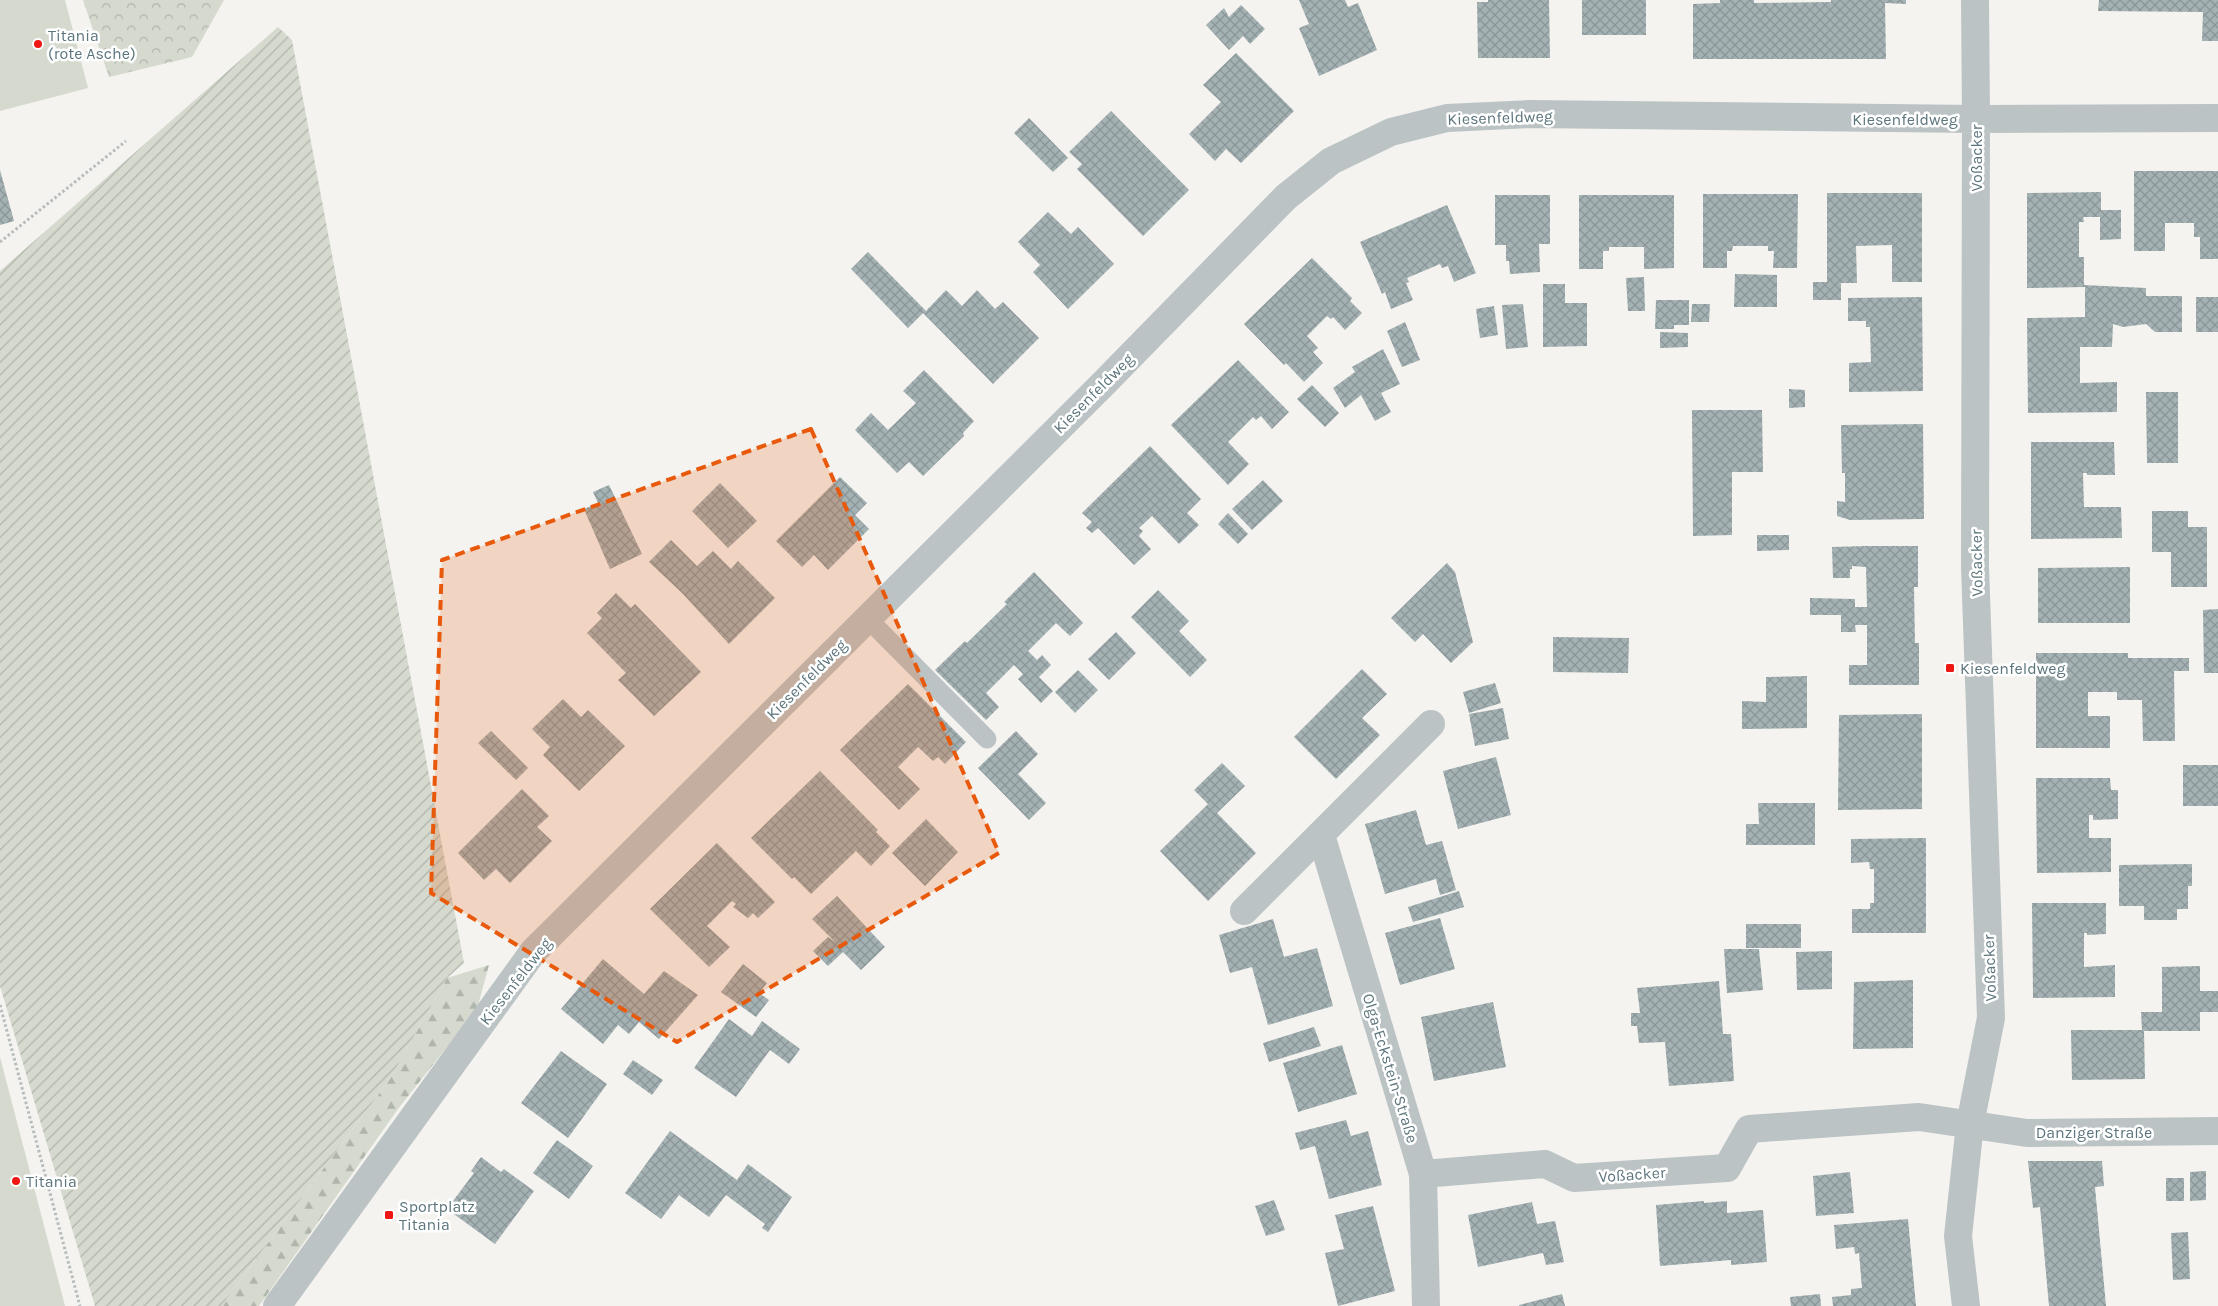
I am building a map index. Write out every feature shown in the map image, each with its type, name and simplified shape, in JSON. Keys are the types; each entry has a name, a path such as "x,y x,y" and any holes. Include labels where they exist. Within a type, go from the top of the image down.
{"street":[{"name":"Voßacker","path":"1966,1306 1958,1236 1970,1124 1991,1018 1975,567 1975,0"},
{"name":"Kiesenfeldweg","path":"277,1306 533,952 1105,382 1286,197 1331,161 1391,132 1447,118 1529,114 1976,119 2218,118"},
{"path":"1244,910 1431,724"},
{"name":"Olga-Eckstein-Straße","path":"1320,835 1424,1174 1426,1306"},
{"name":"Voßacker","path":"1424,1174 1545,1164 1574,1178 1728,1168 1749,1129 1919,1117 1970,1124"},
{"name":"Danziger Straße","path":"1970,1124 2027,1133 2218,1131"}],"lane":[{"path":"867,618 987,739"}],"path":[{"path":"0,242 126,141"},
{"path":"0,1005 80,1306"}],"highlighted area":[{"path":"811,429 999,853 677,1042 431,893 442,560"}],"green space":[{"name":"Titania (rote Asche)","path":"0,0 65,0 88,88 0,111"},
{"path":"83,0 224,0 192,57 109,77"},
{"path":"278,27 292,40 464,963 447,978 390,1079 221,1306 95,1306 0,986 0,271"},
{"path":"489,965 477,1009 398,1109 259,1306 221,1306 390,1079 447,978"},
{"name":"Titania","path":"0,1057 65,1306 0,1306"}],"building":[{"path":"1299,0 1345,0 1348,7 1358,3 1377,50 1319,76 1299,28 1309,24"},
{"path":"1488,0 1549,0 1550,58 1478,58 1477,2 1488,2"},
{"path":"1582,0 1646,0 1646,35 1582,35"},
{"path":"1720,0 1754,0 1754,3 1906,0 1906,4 1885,3 1886,59 1693,59 1693,4 1720,3"},
{"path":"2099,0 2218,0 2218,41 2202,41 2203,12 2098,11"},
{"path":"1241,5 1265,29 1250,44 1243,36 1229,50 1206,25 1224,8 1229,17"},
{"path":"1236,53 1294,111 1241,163 1226,149 1215,161 1189,134 1221,102 1203,85"},
{"path":"1111,111 1189,190 1143,236 1077,169 1082,164 1069,152"},
{"path":"1029,118 1068,158 1053,172 1014,133"},
{"path":"0,170 14,221 0,225"},
{"path":"2134,171 2218,171 2218,259 2200,259 2200,237 2194,237 2194,223 2165,223 2165,251 2134,251"},
{"path":"2101,192 2101,210 2121,210 2121,239 2100,240 2100,217 2083,217 2084,222 2079,222 2079,257 2084,257 2084,285 2146,288 2146,296 2182,296 2182,332 2155,332 2146,324 2123,327 2113,324 2112,347 2080,347 2080,383 2117,382 2117,412 2028,413 2027,318 2085,317 2085,287 2027,288 2027,193"},
{"path":"1827,193 1922,193 1922,282 1892,282 1892,245 1856,246 1857,283 1841,283 1841,300 1813,300 1813,282 1827,282"},
{"path":"1703,194 1798,194 1797,268 1773,268 1774,251 1768,251 1768,246 1733,246 1732,251 1727,251 1727,268 1703,268"},
{"path":"1495,195 1550,195 1550,244 1539,244 1540,272 1510,274 1509,261 1506,261 1506,245 1495,245"},
{"path":"1579,195 1674,195 1674,268 1644,269 1644,247 1609,247 1609,251 1603,251 1603,269 1579,269"},
{"path":"1447,205 1476,273 1454,282 1448,266 1442,268 1440,264 1407,278 1409,282 1406,283 1413,300 1391,309 1385,292 1382,294 1360,242"},
{"path":"1048,212 1071,234 1078,227 1114,264 1068,309 1033,272 1040,265 1018,242"},
{"path":"868,252 926,311 946,290 962,306 977,290 995,309 1003,302 1039,338 993,384 923,313 908,328 851,269"},
{"path":"1312,258 1352,298 1350,301 1362,313 1345,330 1333,317 1331,319 1327,316 1307,336 1318,348 1313,352 1323,363 1304,382 1286,363 1284,365 1244,324"},
{"path":"1735,274 1777,275 1777,307 1734,307"},
{"path":"1644,277 1645,311 1628,311 1626,278"},
{"path":"1543,284 1565,284 1565,303 1587,303 1587,346 1543,347"},
{"path":"1922,297 1923,391 1849,392 1849,363 1871,362 1870,327 1866,327 1866,321 1848,321 1848,298"},
{"path":"2196,297 2218,297 2218,332 2196,332"},
{"path":"1656,300 1689,300 1689,325 1674,325 1674,329 1655,329"},
{"path":"1523,304 1528,347 1506,349 1502,305"},
{"path":"1692,304 1710,304 1709,322 1691,322"},
{"path":"1494,306 1498,335 1480,338 1476,309"},
{"path":"1405,322 1420,360 1402,367 1387,331"},
{"path":"1660,332 1688,333 1688,347 1660,348"},
{"path":"1383,349 1400,384 1381,393 1391,412 1375,421 1361,395 1345,408 1333,388 1355,372 1352,367"},
{"path":"1238,360 1289,412 1272,429 1261,416 1256,420 1253,417 1228,442 1249,464 1228,485 1171,425"},
{"path":"924,370 974,421 963,433 964,436 923,476 909,462 897,473 855,430 871,413 888,430 916,403 903,391"},
{"path":"1312,385 1339,413 1325,427 1297,399"},
{"path":"1789,389 1805,390 1805,407 1789,408"},
{"path":"2146,392 2178,392 2178,463 2147,463"},
{"path":"1692,410 1762,410 1763,472 1732,472 1732,535 1693,536"},
{"path":"1923,424 1924,519 1850,520 1837,516 1837,501 1845,502 1845,473 1842,473 1841,425"},
{"path":"2031,442 2114,442 2115,475 2087,475 2087,473 2083,473 2084,507 2121,507 2122,538 2031,539"},
{"path":"1150,446 1201,499 1187,513 1199,525 1179,544 1152,516 1139,528 1143,531 1139,536 1151,549 1134,565 1098,528 1092,533 1086,528 1092,522 1082,513"},
{"path":"840,477 867,503 855,515 869,529 828,570 814,555 802,567 776,541"},
{"path":"1263,480 1283,501 1252,530 1232,509"},
{"path":"720,483 757,521 728,548 692,511"},
{"path":"609,485 642,554 610,569 584,509 598,503 593,492"},
{"path":"2152,511 2188,511 2188,527 2207,527 2207,587 2171,587 2171,552 2152,552"},
{"path":"1228,513 1248,534 1238,544 1218,524"},
{"path":"1757,535 1789,535 1789,550 1757,551"},
{"path":"671,540 697,566 713,551 731,569 738,561 775,598 729,644 682,593 649,562"},
{"path":"1918,546 1918,587 1914,587 1915,643 1919,643 1919,685 1849,685 1849,665 1867,665 1867,625 1855,625 1856,632 1841,632 1841,615 1810,615 1810,598 1855,599 1855,607 1867,607 1866,567 1852,566 1850,578 1833,578 1832,547"},
{"path":"1447,563 1455,572 1473,642 1451,663 1423,634 1415,642 1391,618"},
{"path":"2130,567 2130,623 2038,623 2038,568"},
{"path":"1034,572 1083,623 1070,636 1056,623 1028,651 1037,660 1042,655 1051,665 1039,677 1053,691 1041,703 1018,679 1023,674 1014,665 986,693 999,707 986,720 935,670 965,641 967,643 1007,604 1004,602"},
{"path":"1158,590 1189,621 1179,631 1207,660 1190,677 1131,617"},
{"path":"616,593 631,608 635,604 701,672 654,716 618,680 626,673 587,633 602,618 597,613"},
{"path":"2218,609 2218,673 2204,673 2203,610"},
{"path":"1116,632 1136,653 1109,680 1088,659"},
{"path":"1553,637 1629,638 1628,673 1553,672"},
{"path":"2036,653 2128,653 2128,658 2189,658 2189,671 2174,671 2175,741 2143,741 2142,700 2117,700 2117,692 2088,692 2088,716 2110,716 2110,748 2036,748"},
{"path":"1362,669 1387,694 1362,718 1380,735 1336,779 1294,737"},
{"path":"1078,670 1098,690 1075,713 1055,692"},
{"path":"1807,676 1807,728 1742,729 1742,701 1766,702 1766,677"},
{"path":"1495,683 1501,703 1469,713 1463,692"},
{"path":"908,684 966,742 945,764 938,757 933,761 918,747 898,767 920,789 899,810 840,750"},
{"path":"563,699 581,717 588,710 625,746 579,791 543,755 550,747 532,729"},
{"path":"1503,708 1509,739 1475,746 1469,714"},
{"path":"1922,714 1922,809 1838,810 1839,715"},
{"path":"491,731 528,768 516,780 478,743"},
{"path":"1016,731 1038,754 1018,774 1046,803 1029,820 978,768"},
{"path":"1496,757 1511,815 1458,829 1443,771"},
{"path":"1222,763 1245,786 1217,813 1256,853 1208,901 1160,851 1208,804 1194,790"},
{"path":"2183,765 2218,765 2218,806 2183,806"},
{"path":"820,771 878,830 876,832 890,846 871,866 856,851 811,894 794,877 792,879 751,838"},
{"path":"2036,778 2110,778 2111,790 2118,790 2118,819 2093,820 2093,815 2089,815 2089,838 2111,838 2111,872 2037,873"},
{"path":"522,789 549,816 537,827 552,841 510,883 496,869 484,880 458,853"},
{"path":"1758,803 1815,803 1815,845 1746,845 1746,824 1759,824"},
{"path":"1416,810 1426,845 1442,841 1456,890 1440,895 1436,879 1385,894 1365,824"},
{"path":"926,819 958,852 925,886 892,853"},
{"path":"1926,838 1926,933 1852,933 1852,909 1870,909 1870,903 1874,903 1874,869 1870,869 1869,862 1851,863 1851,839"},
{"path":"717,843 775,902 758,918 753,913 748,918 733,907 736,904 732,901 707,926 730,947 709,967 650,909"},
{"path":"2192,864 2192,886 2188,886 2188,909 2177,909 2177,920 2144,920 2144,906 2119,906 2119,865"},
{"path":"1459,891 1464,907 1413,922 1408,907"},
{"path":"837,896 885,947 861,970 843,952 828,966 813,951 828,937 835,942 812,919"},
{"path":"2032,903 2106,903 2106,934 2087,935 2087,933 2084,933 2084,967 2115,965 2115,997 2033,998"},
{"path":"1440,918 1455,969 1400,985 1385,933"},
{"path":"1273,919 1284,957 1317,948 1333,1006 1268,1025 1252,967 1230,973 1219,935"},
{"path":"1746,924 1801,924 1801,948 1746,948"},
{"path":"1724,949 1759,949 1763,990 1727,993"},
{"path":"1832,951 1832,989 1797,990 1796,952"},
{"path":"603,959 644,994 664,971 698,995 659,1039 639,1022 629,1034 618,1025 603,1044 561,1009"},
{"path":"743,964 767,983 759,993 769,1000 756,1017 721,992"},
{"path":"2200,966 2200,991 2218,991 2218,1012 2200,1012 2200,1031 2144,1031 2145,1079 2072,1080 2071,1030 2142,1030 2141,1012 2162,1012 2162,967"},
{"path":"1913,980 1913,1048 1853,1049 1854,982"},
{"path":"1719,981 1723,1034 1731,1034 1734,1081 1669,1086 1665,1042 1639,1043 1637,1026 1631,1026 1631,1013 1640,1013 1637,988"},
{"path":"1493,1002 1506,1067 1434,1081 1421,1017"},
{"path":"729,1019 752,1036 762,1021 800,1049 789,1064 770,1050 736,1097 694,1068"},
{"path":"1314,1027 1321,1046 1269,1062 1263,1043"},
{"path":"1342,1045 1357,1094 1298,1112 1283,1063"},
{"path":"561,1051 607,1084 568,1138 521,1103"},
{"path":"633,1060 663,1080 652,1095 623,1074"},
{"path":"1346,1120 1351,1136 1368,1131 1382,1185 1329,1199 1315,1146 1300,1150 1295,1133"},
{"path":"670,1131 737,1180 748,1164 792,1197 768,1232 762,1228 765,1224 726,1195 709,1217 679,1195 661,1219 625,1193"},
{"path":"557,1140 593,1166 569,1199 533,1173"},
{"path":"481,1157 501,1172 504,1169 534,1191 495,1244 447,1209 474,1173 471,1171"},
{"path":"2028,1161 2102,1161 2104,1186 2095,1187 2106,1306 2049,1306 2040,1207 2033,1208"},
{"path":"2206,1171 2206,1200 2190,1201 2190,1172"},
{"path":"1850,1172 1854,1213 1816,1216 1813,1176"},
{"path":"2166,1178 2184,1178 2184,1201 2166,1201"},
{"path":"1274,1200 1285,1230 1266,1236 1255,1206"},
{"path":"1704,1201 1704,1203 1727,1201 1727,1213 1763,1210 1767,1262 1731,1265 1731,1260 1660,1266 1656,1205"},
{"path":"1532,1202 1537,1224 1555,1221 1564,1262 1546,1265 1543,1253 1478,1267 1468,1215"},
{"path":"1373,1206 1395,1291 1338,1306 1325,1253 1344,1249 1335,1215"},
{"path":"1908,1219 1916,1306 1833,1306 1832,1297 1851,1295 1851,1289 1862,1288 1859,1253 1855,1254 1854,1247 1836,1249 1834,1225"},
{"path":"2188,1232 2190,1279 2173,1280 2171,1233"},
{"path":"1562,1294 1565,1306 1519,1306 1519,1305"},
{"path":"1820,1294 1821,1306 1791,1306 1790,1297"}],"place":[{"name":"Titania (rote Asche)","path":"38,44"},
{"name":"Kiesenfeldweg","path":"1950,668"},
{"name":"Titania","path":"16,1181"},
{"name":"Sportplatz Titania","path":"389,1215"}]}
